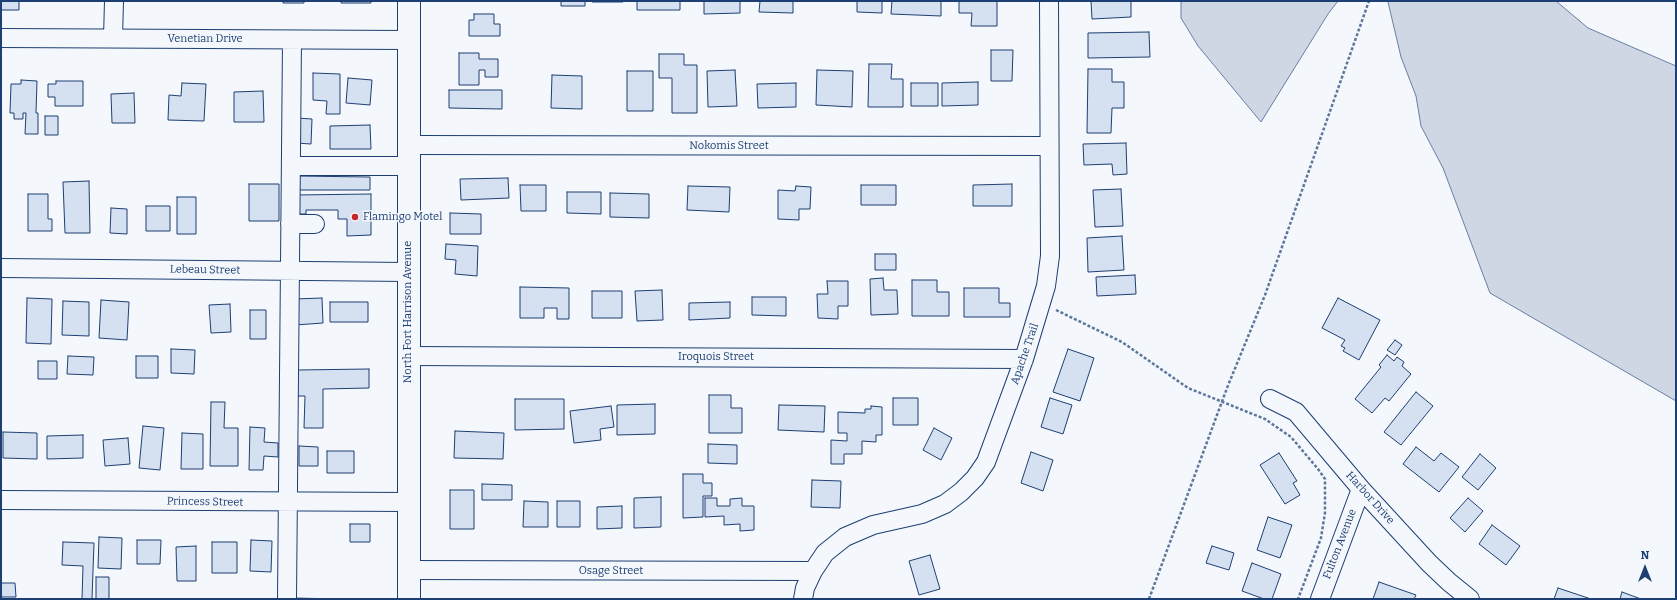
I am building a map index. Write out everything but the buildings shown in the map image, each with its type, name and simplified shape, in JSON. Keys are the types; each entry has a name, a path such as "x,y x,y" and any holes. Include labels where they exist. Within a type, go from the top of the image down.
{"main road":[{"name":"North Fort Harrison Avenue","path":"409,1 409,599"}],"street":[{"path":"113,38 114,1"},
{"name":"Apache Trail","path":"803,599 805,588 813,571 825,553 845,537 873,525 922,514 945,504 962,492 975,478 986,462 1024,359 1046,286 1050,256 1049,1"},
{"name":"Venetian Drive","path":"1,38 408,40"},
{"path":"287,599 292,40"},
{"name":"Nokomis Street","path":"290,166 409,156 1049,146"},
{"path":"290,224 315,224"},
{"name":"Lebeau Street","path":"1,268 408,272"},
{"name":"Iroquois Street","path":"408,356 1024,359"},
{"name":"Harbor Drive","path":"1270,400 1296,412 1361,489 1429,563 1470,599"},
{"name":"Fulton Avenue","path":"1320,599 1361,489"},
{"name":"Princess Street","path":"1,500 287,503 409,502"},
{"name":"Osage Street","path":"409,570 813,571"}],"path":[{"path":"1149,599 1222,402 1265,295 1369,2"},
{"path":"1042,301 1057,311 1122,342 1188,388 1265,419 1291,437 1325,479 1325,513 1321,538 1298,599"}],"shaded area":[{"path":"1181,1 1338,1 1328,14 1261,122 1198,46 1181,18"},
{"path":"1387,1 1556,1 1588,28 1676,66 1676,401 1490,293 1443,168 1421,126 1416,96 1401,57"}],"place":[{"name":"Flamingo Motel","path":"355,217"}]}
